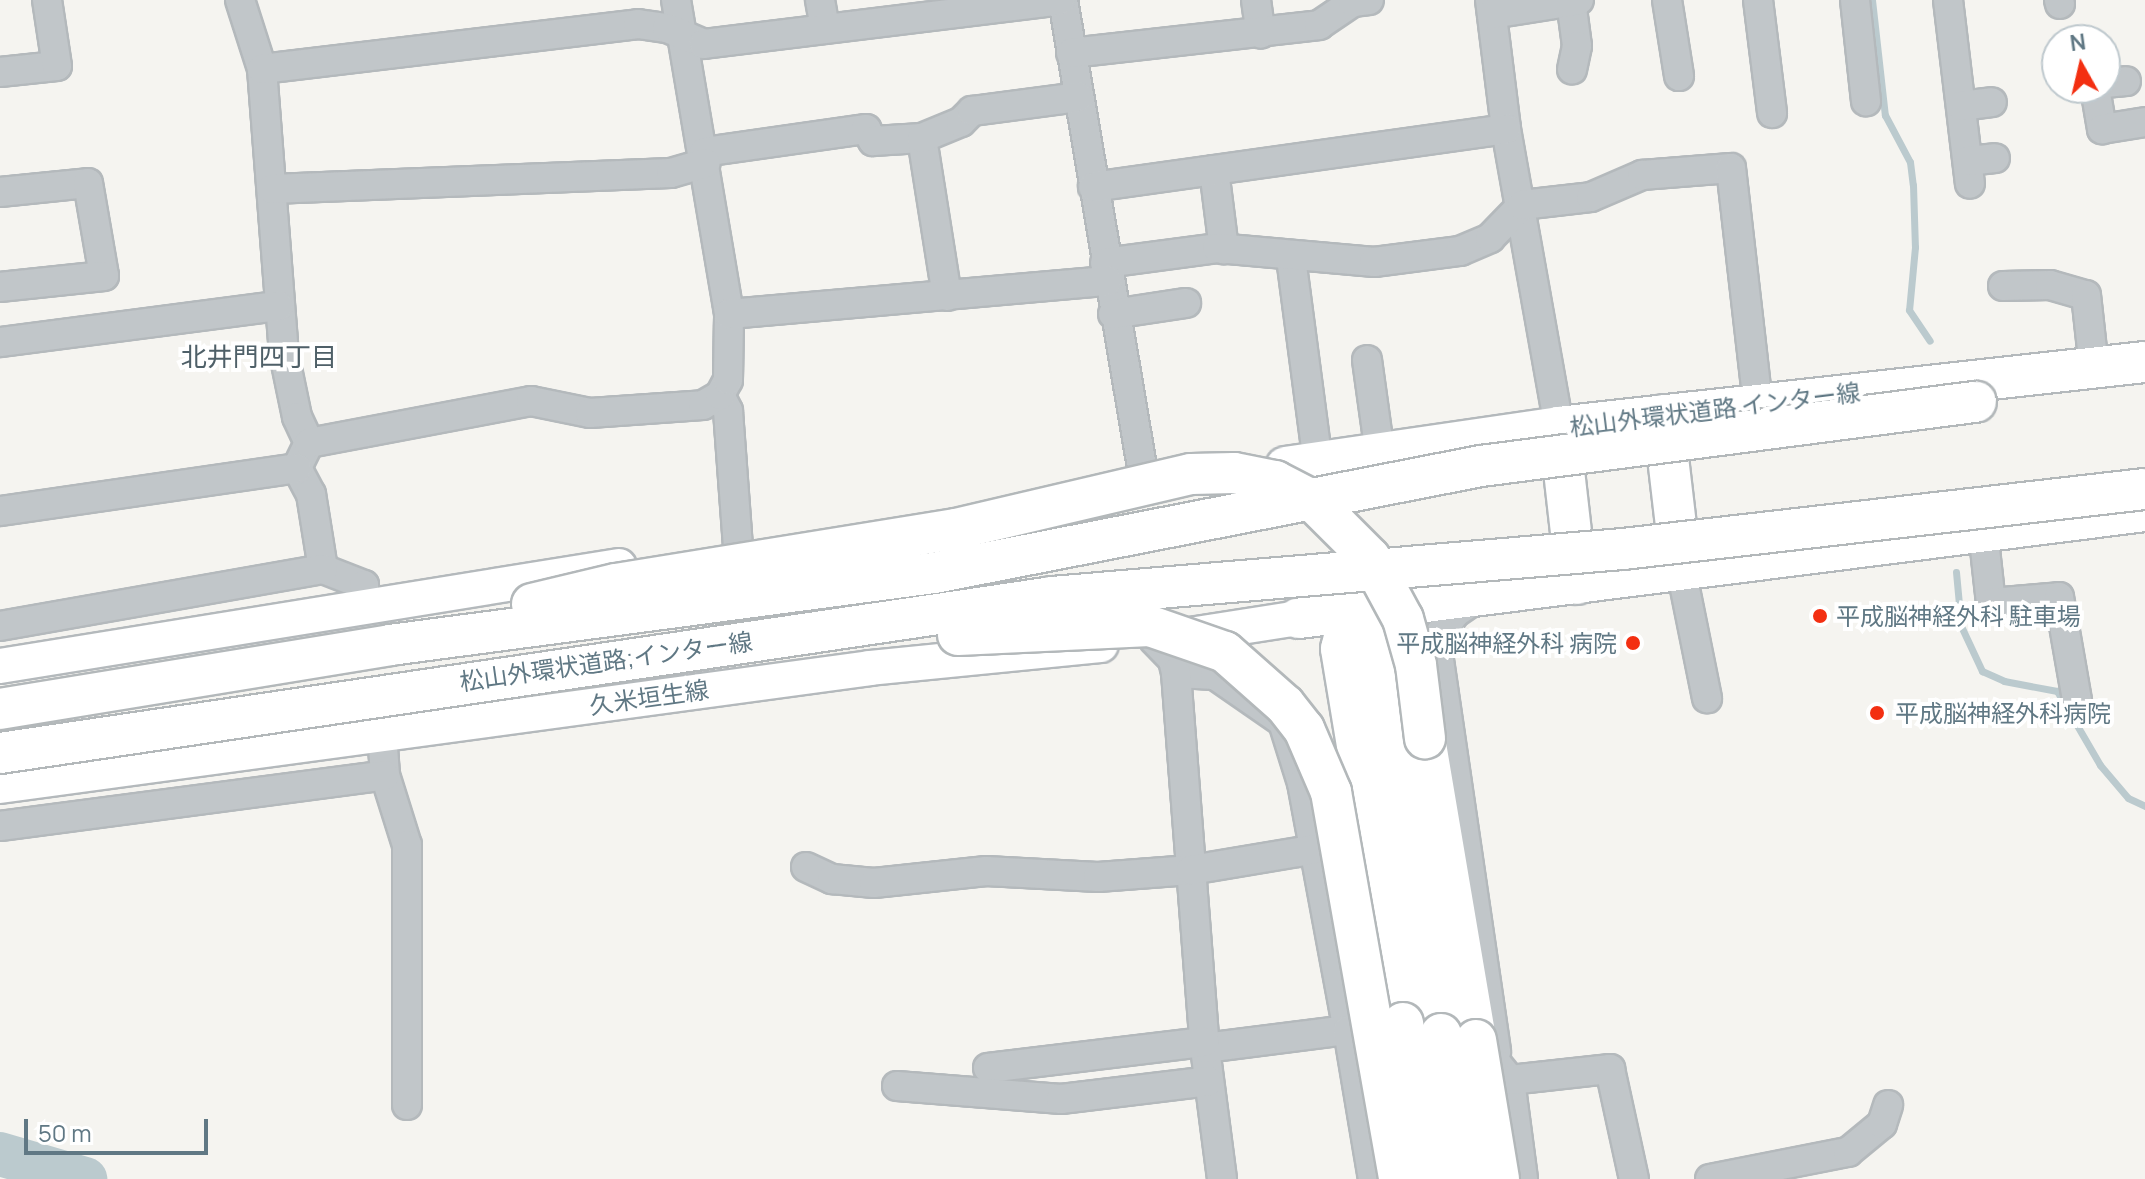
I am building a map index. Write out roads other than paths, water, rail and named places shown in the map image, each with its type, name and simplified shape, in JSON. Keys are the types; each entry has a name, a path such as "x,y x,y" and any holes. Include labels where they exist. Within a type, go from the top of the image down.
{"highway":[{"name":"松山外環状道路 インター線","path":"1302,465 1559,427 2094,367 2145,365"},
{"name":"松山外環状道路;インター線","path":"0,709 390,645 934,573 1396,480 1976,402 2145,365"},
{"path":"1663,415 1681,569"},
{"path":"1559,427 1577,584"},
{"path":"1302,465 1351,610 1377,643 1465,1179"},
{"path":"390,645 616,584 956,529 1191,474 1234,473 1275,481 1312,500 1349,534 1389,587 1403,619 1416,665 1441,847 1499,1179"},
{"name":"松山外環状道路;インター線","path":"0,753 491,677 1213,580 1623,549 2145,489"},
{"path":"1299,618 2145,511"},
{"path":"1351,610 1341,649 1429,1179"},
{"path":"491,677 708,664 979,633 1080,628 1150,626 1225,652 1264,683 1304,729 1331,792 1399,1179"}],"main road":[{"path":"0,666 881,523 1145,483 1302,465"},
{"path":"881,523 905,665"},
{"path":"365,608 382,733"},
{"name":"久米垣生線","path":"0,786 905,665 1154,640 1299,618"}],"street":[{"path":"0,72 57,66 47,0"},
{"path":"240,0 262,69 279,306 323,569"},
{"path":"676,0 686,37 729,314 725,327 730,366 720,395 728,411 738,546"},
{"path":"820,0 825,29"},
{"path":"262,69 638,24 667,28 704,44 825,29 925,8 1062,0 1113,314 1145,483"},
{"path":"1256,0 1261,34"},
{"path":"1071,53 1261,34 1319,25 1353,2 1369,0"},
{"path":"1559,427 1522,205 1506,129 1491,7 1579,0"},
{"path":"1667,0 1679,76"},
{"path":"1758,0 1772,113"},
{"path":"1855,0 1866,101"},
{"path":"1948,0 1961,106 1978,167"},
{"path":"1571,1 1577,46 1572,69"},
{"path":"272,189 671,173 705,158 866,129 873,141 922,138 961,122 972,111 1079,97"},
{"path":"1961,106 1992,102"},
{"path":"2098,104 2102,129 2145,122"},
{"path":"1093,187 1506,129"},
{"path":"922,138 947,296"},
{"path":"729,314 947,296 1106,272 1224,249 1291,258 1374,262 1460,251 1490,238 1522,205 1591,197 1642,175 1731,168 1758,404"},
{"path":"1214,170 1224,249"},
{"path":"0,192 88,183 104,276 0,287"},
{"path":"1291,258 1302,465"},
{"path":"2003,286 2050,285 2086,295 2094,367"},
{"path":"1113,314 1186,303"},
{"path":"0,342 279,306"},
{"path":"1367,360 1380,454"},
{"path":"0,511 303,455 531,401 590,413 692,408 720,395"},
{"path":"1983,531 1991,603 2059,597 2077,700"},
{"path":"0,626 323,569 364,585 365,608"},
{"path":"1681,569 1707,698"},
{"path":"1484,593 1455,613 1441,632 1438,653 1503,1072 1523,1179"},
{"path":"1154,640 1173,660 1176,673 1205,1045 1222,1179"},
{"path":"1176,673 1215,675 1283,722 1316,849 1373,1179"},
{"path":"382,733 385,775 407,845 407,1105"},
{"path":"0,826 385,775"},
{"path":"806,867 832,879 874,883 986,871 1098,877 1191,870 1316,849"},
{"path":"988,1068 1348,1030 1503,1072 1610,1069 1634,1179"},
{"path":"897,1086 1061,1099 1209,1081"},
{"path":"1710,1179 1848,1152 1882,1124 1888,1105"}],"waterway":[{"path":"1872,0 1885,115 1910,162 1913,185 1915,247 1909,310 1930,341"},
{"path":"1956,572 1961,626 1982,671 2004,681 2057,691 2100,765 2128,798 2145,806"},
{"path":"0,1154 85,1179"}],"place":[{"name":"平成脳神経外科 駐車場","path":"1820,616"},
{"name":"平成脳神経外科 病院","path":"1633,643"},
{"name":"平成脳神経外科病院","path":"1877,713"}],"district":[{"name":"北井門四丁目","path":"259,357"}]}
